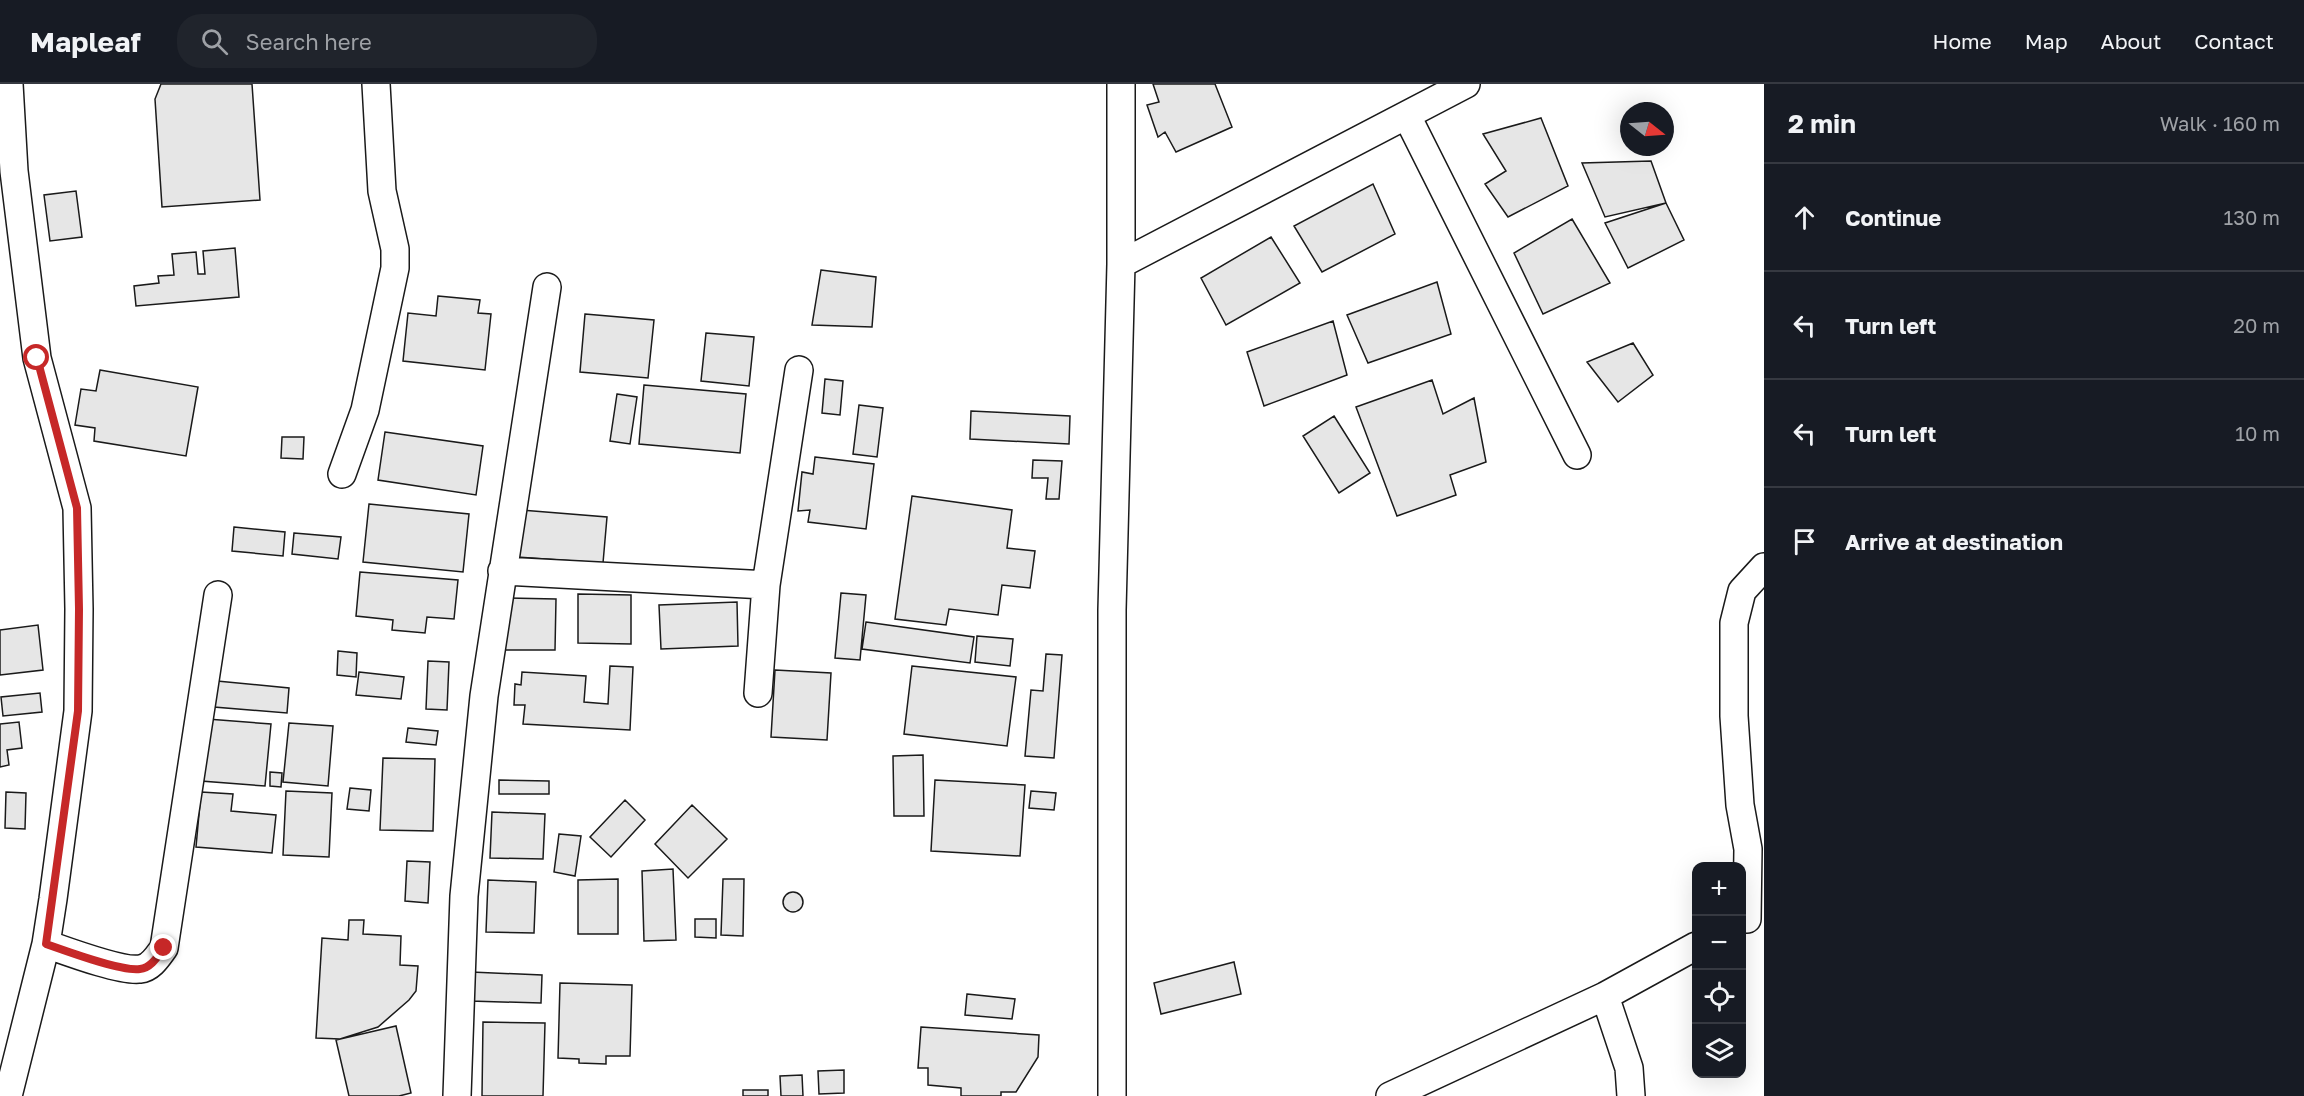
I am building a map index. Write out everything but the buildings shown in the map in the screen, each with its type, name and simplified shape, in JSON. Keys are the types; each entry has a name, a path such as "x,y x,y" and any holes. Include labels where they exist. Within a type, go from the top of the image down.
{"street":[{"path":"8,1096 46,944 78,711 77,508 37,358 7,171 9,84"},
{"path":"342,474 365,410 395,268 395,249 382,191 376,84"},
{"path":"1112,1096 1112,610 1122,264 1121,84"},
{"path":"1122,264 1466,84"},
{"path":"1407,116 1577,455"},
{"path":"458,1096 464,896 484,696 547,287"},
{"path":"758,693 766,585 799,370"},
{"path":"1751,917 1748,849 1740,805 1734,716 1734,623 1742,591 1764,567"},
{"path":"502,571 766,585"},
{"path":"46,944 124,968 142,969 153,962 164,948 218,596"},
{"path":"1390,1096 1605,996 1692,948"},
{"path":"1605,996 1629,1068 1631,1096"}],"route":[{"path":"37,358 77,508 79,609 78,711 46,944 124,968 142,969 153,962 164,948"}]}
